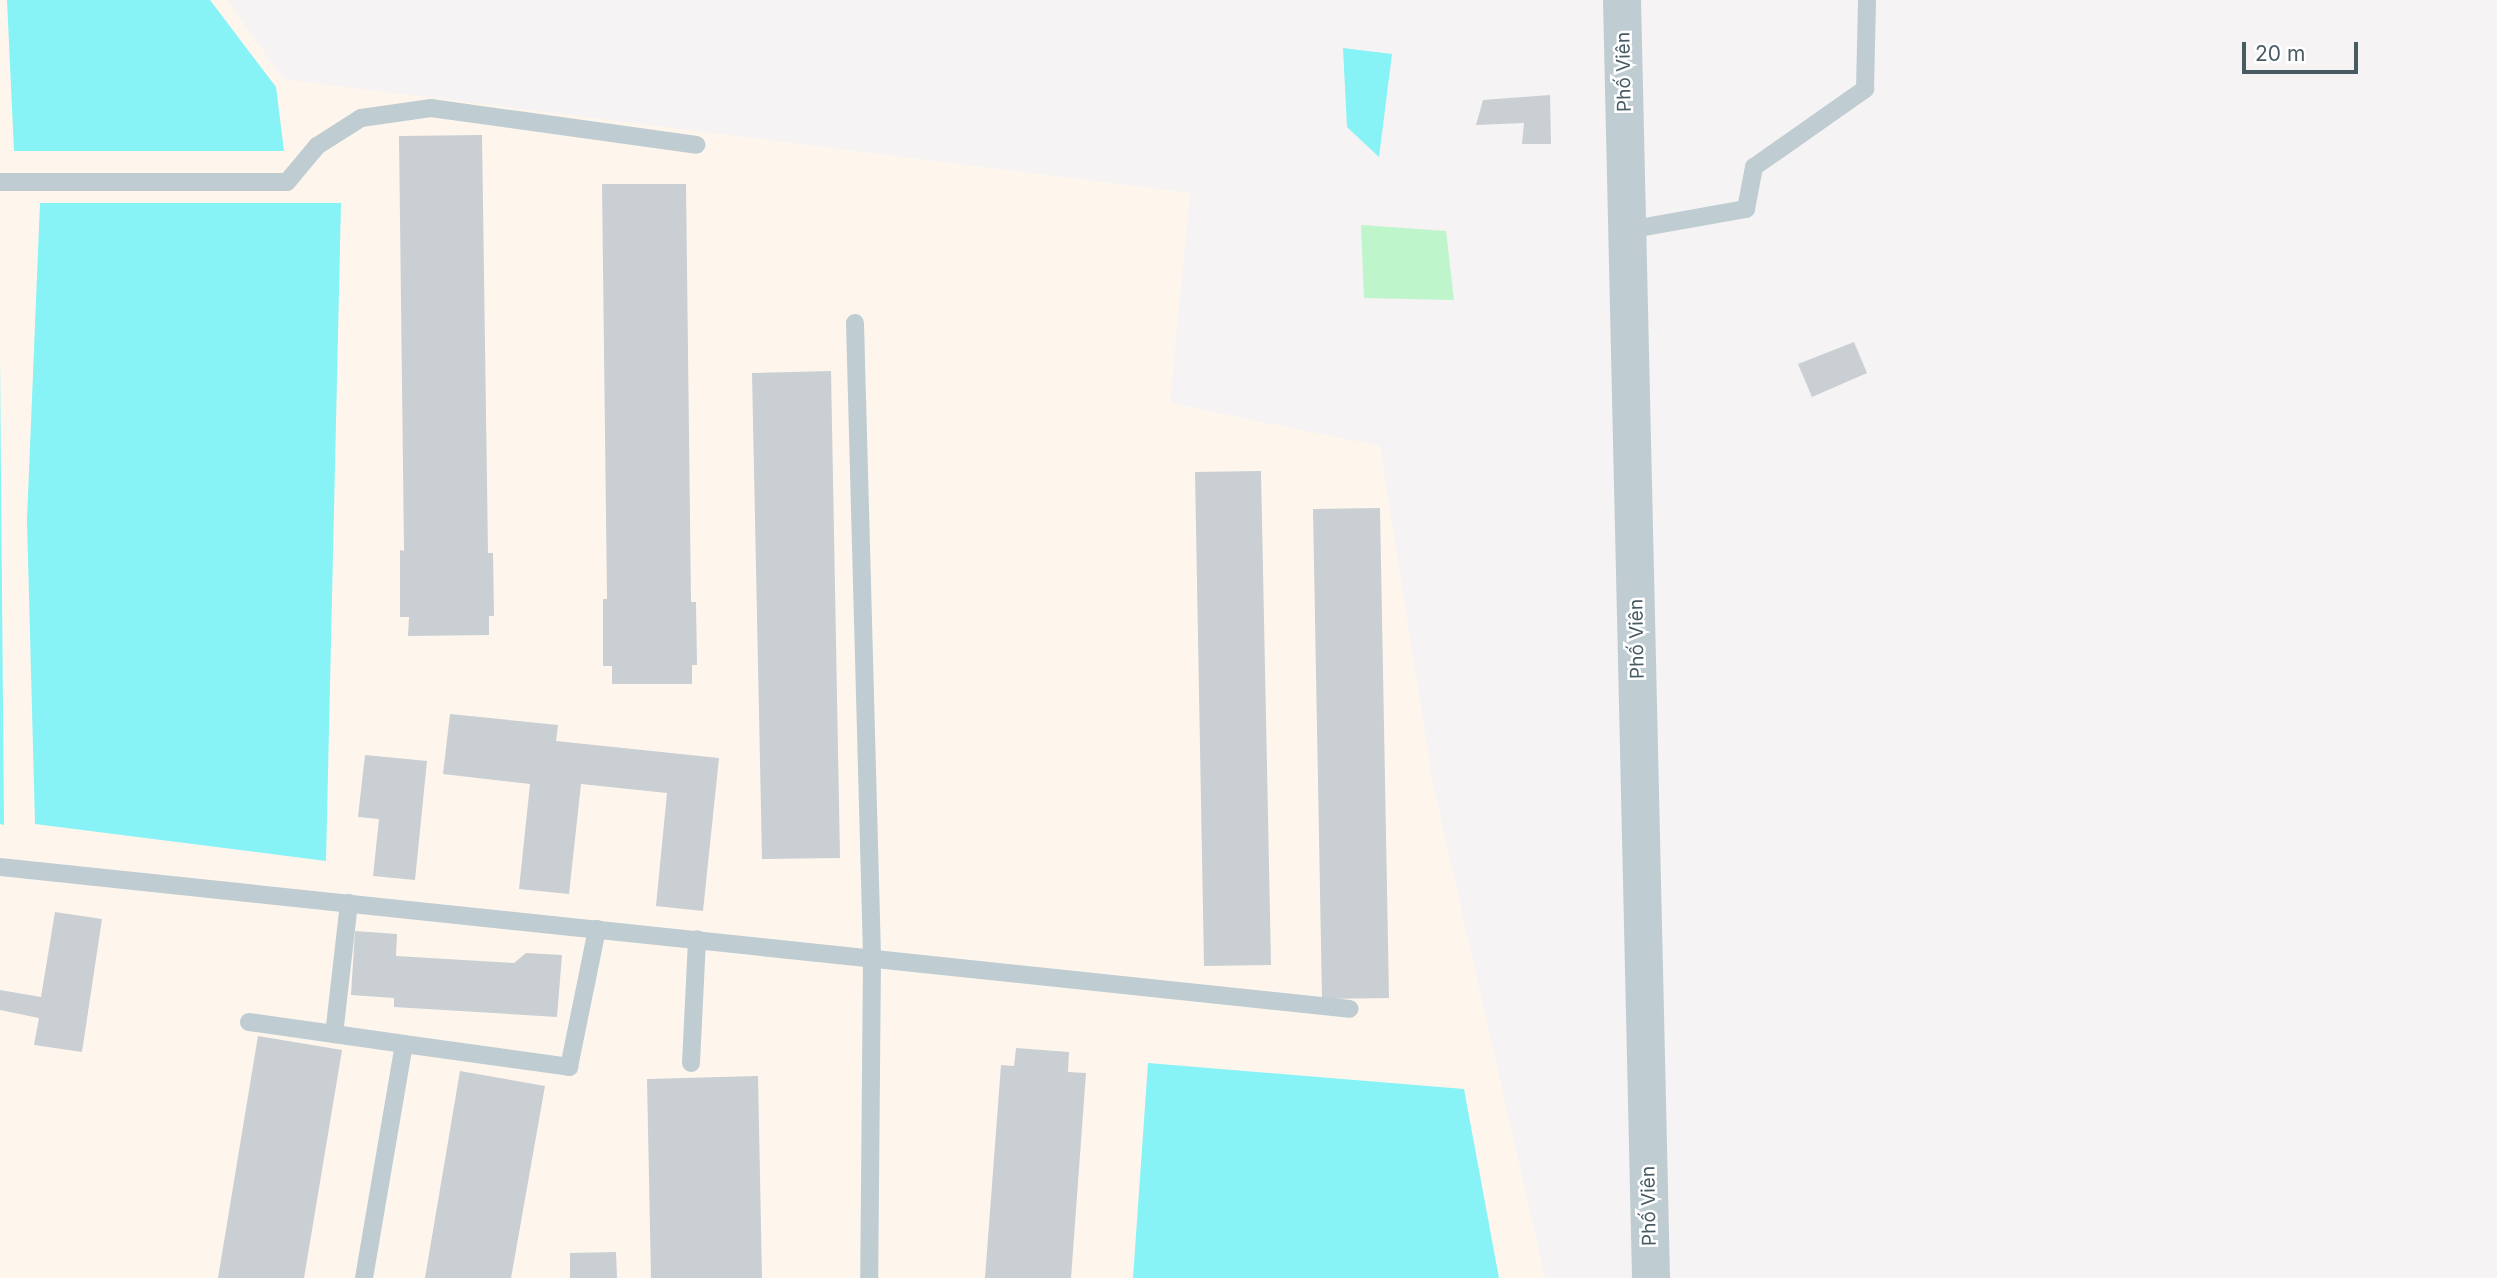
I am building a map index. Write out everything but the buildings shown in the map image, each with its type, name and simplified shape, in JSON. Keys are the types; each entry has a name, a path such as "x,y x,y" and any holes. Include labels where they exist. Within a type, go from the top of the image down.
{"street":[{"name":"Phố Viên","path":"1622,0 1651,1278"}],"lane":[{"path":"1628,230 1746,209 1754,167 1866,89 1867,0"},
{"path":"0,182 287,182 317,146 361,118 430,108 696,145"},
{"path":"855,323 872,957 869,1278"},
{"path":"0,867 1350,1009"},
{"path":"334,1034 349,903"},
{"path":"249,1022 569,1067 597,929"},
{"path":"691,1063 697,939"},
{"path":"364,1278 404,1044"}],"shaded area":[{"path":"0,0 227,0 283,79 1190,193 1170,403 1380,446 1433,784 1545,1278 0,1278"}],"green space":[{"path":"1361,225 1446,231 1454,300 1364,298"}],"water":[{"path":"7,0 210,0 276,87 284,151 14,151"},
{"path":"1343,48 1392,54 1379,157 1347,127"},
{"path":"40,203 341,203 326,861 35,824 27,520"},
{"path":"0,357 4,825 0,824"},
{"path":"1148,1063 1464,1089 1499,1278 1133,1278"}]}
